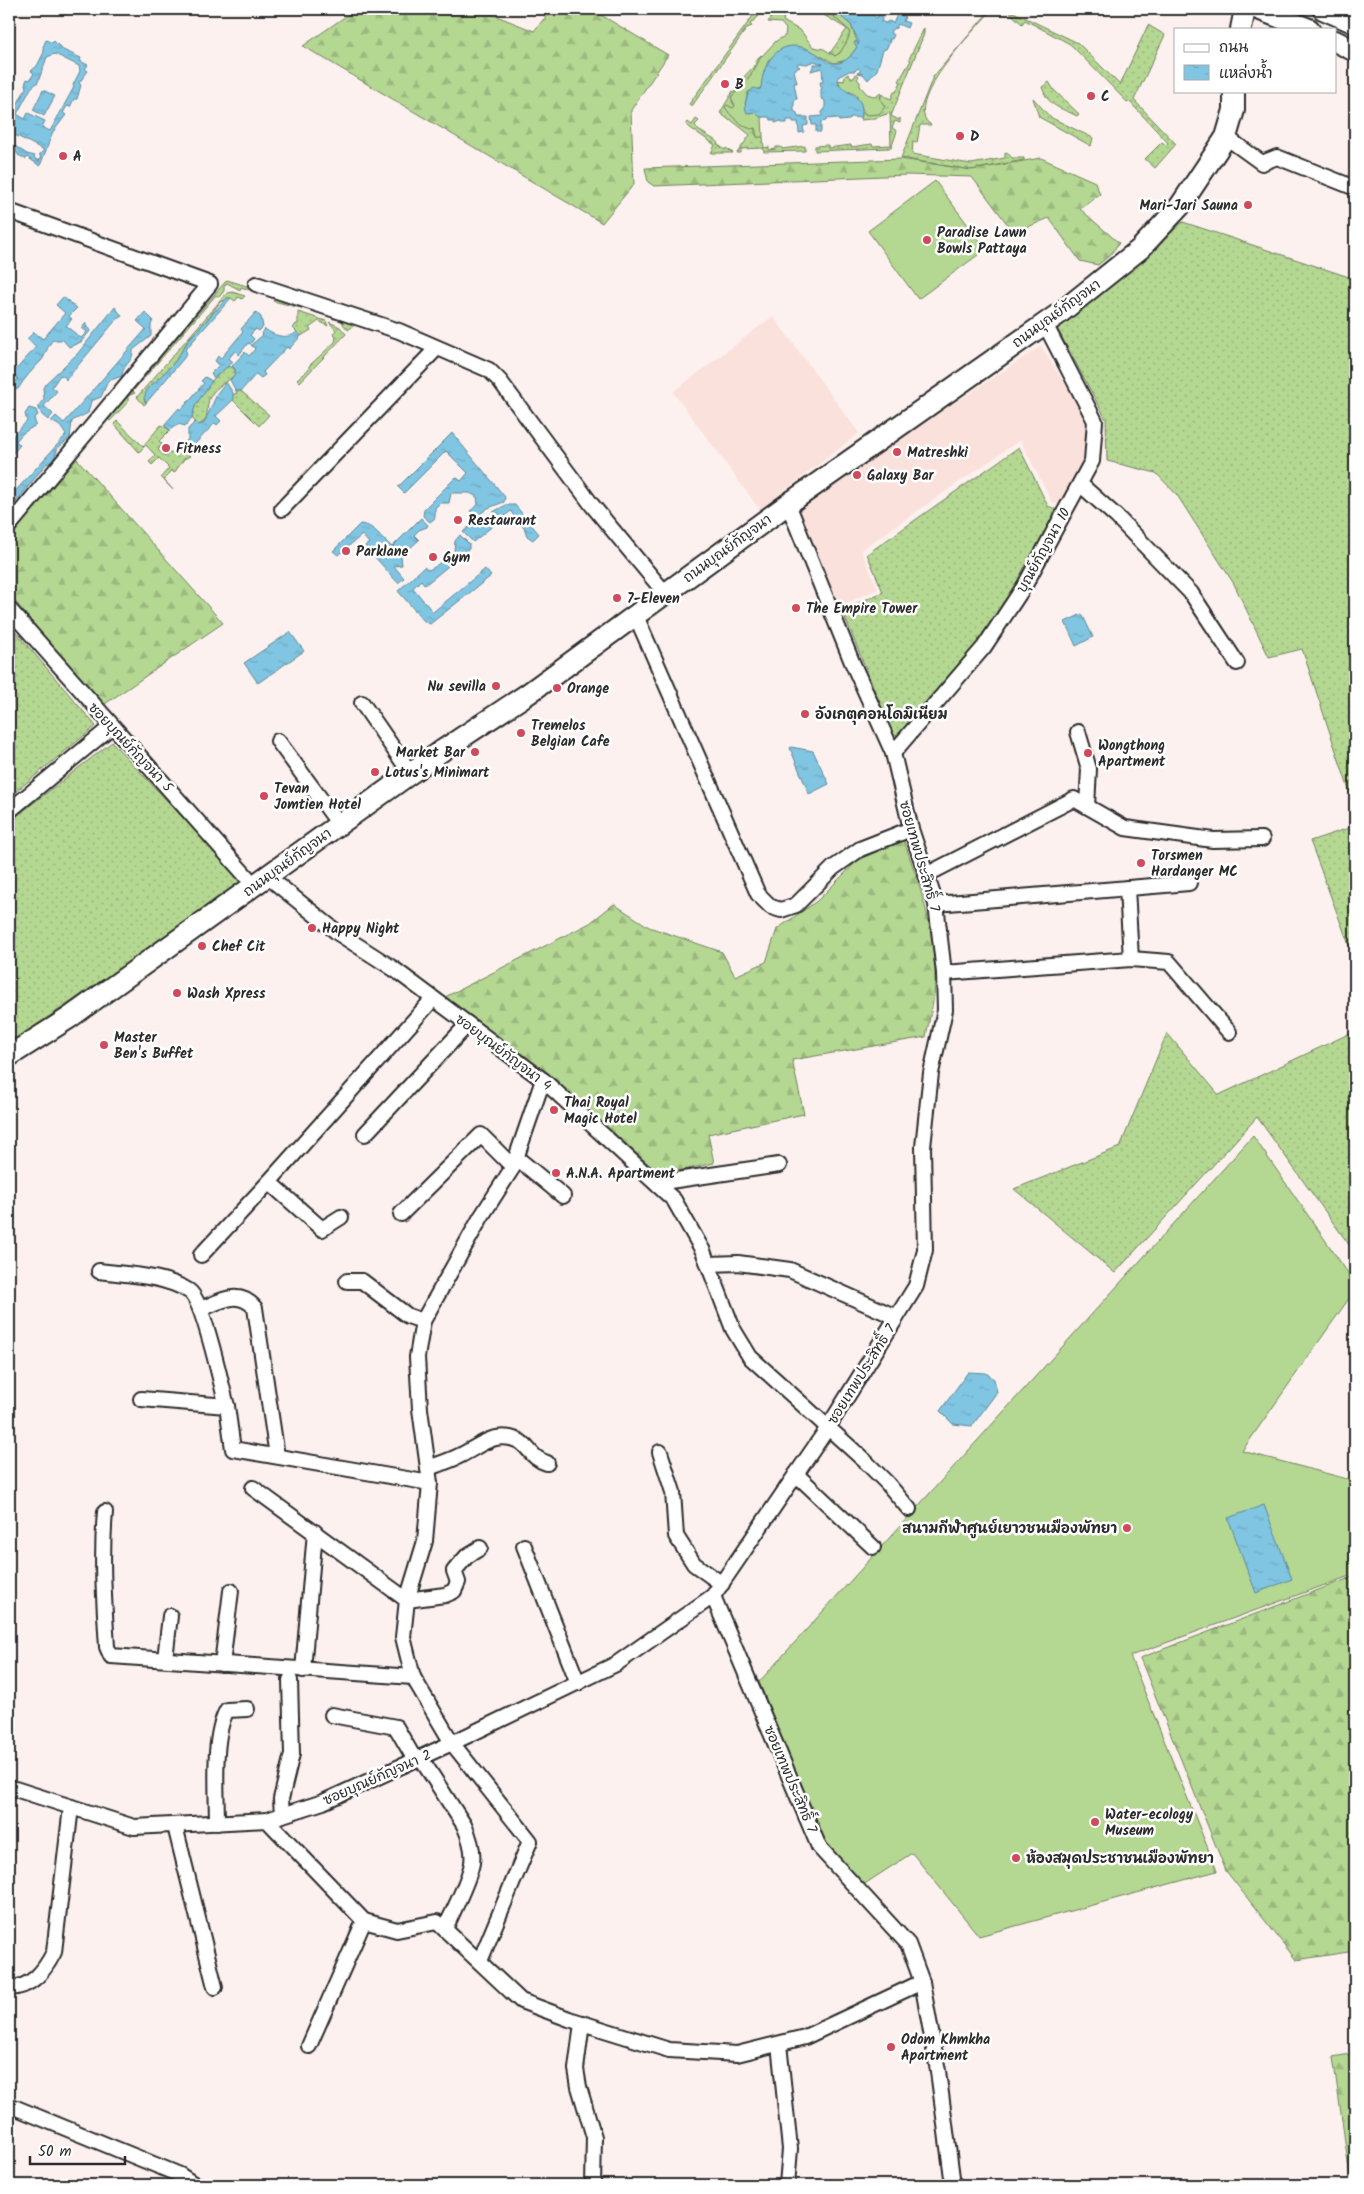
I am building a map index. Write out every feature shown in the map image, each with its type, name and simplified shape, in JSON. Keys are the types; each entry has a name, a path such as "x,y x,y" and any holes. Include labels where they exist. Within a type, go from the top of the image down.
{"street":[{"path":"1241,28 1246,9"},
{"path":"1258,9 1306,28"},
{"path":"1323,9 1355,23"},
{"path":"1336,42 1355,51"},
{"name":"ถนนบุณย์กัญจนา","path":"9,1056 69,1018 339,824 636,616 788,504 1044,322 1060,313 1140,249 1180,206 1226,137 1234,110 1234,92"},
{"path":"1226,137 1262,163 1277,157 1355,188"},
{"path":"9,211 210,284 9,526"},
{"path":"256,284 399,331 489,370 500,381 592,505 665,593"},
{"name":"บุณย์กัญจนา 10","path":"893,753 984,647 1025,586 1092,461 1095,421 1044,322"},
{"path":"282,509 437,348"},
{"path":"1080,484 1117,517 1191,593 1237,664"},
{"name":"ซอยเทพประสิทธิ์ 7","path":"788,504 852,662 893,753 911,829 936,904 944,973 944,1010 931,1074 923,1147 925,1250 916,1286 827,1429 714,1596 819,1847 908,1944 922,1982 938,2071 953,2185"},
{"name":"ซอยบุณย์กัญจนา 5","path":"9,609 111,727 183,803 261,880"},
{"path":"636,616 758,894 771,908 781,910 796,905 833,868 860,849 911,829"},
{"path":"362,703 411,774"},
{"path":"9,811 111,727"},
{"path":"1078,732 1089,769 1087,806"},
{"path":"278,742 339,824"},
{"path":"926,875 1074,799 1124,828 1213,840 1262,839"},
{"name":"ซอยบุณย์กัญจนา 4","path":"261,880 394,969 543,1080 674,1200 708,1264 733,1329 750,1357 887,1483 909,1510"},
{"path":"936,904 1189,883"},
{"path":"1127,888 1131,959"},
{"path":"944,973 1131,959 1169,962 1229,1032"},
{"path":"201,1255 270,1182 433,999"},
{"path":"365,1134 468,1024"},
{"path":"480,1961 530,1841 452,1743 413,1677 402,1637 407,1600 425,1541 430,1483 420,1409 417,1357 423,1321 481,1217 515,1163 543,1080"},
{"path":"402,1214 481,1135 515,1163 563,1196"},
{"path":"656,1183 779,1165"},
{"path":"270,1182 322,1229 341,1217"},
{"path":"708,1264 738,1263 790,1270 896,1318"},
{"path":"99,1270 167,1281 190,1291 201,1309 227,1406 233,1449 430,1483"},
{"path":"347,1282 362,1281 408,1316 423,1321"},
{"path":"201,1309 222,1300 238,1297 249,1301 255,1308 276,1456"},
{"path":"140,1399 227,1406"},
{"path":"428,1468 454,1459 486,1440 509,1437 520,1441 532,1456 547,1463"},
{"path":"660,1452 673,1492 676,1536 694,1564 722,1584"},
{"path":"796,1474 874,1548"},
{"path":"253,1488 407,1600 445,1595 454,1591 458,1582 454,1571 466,1556 480,1548"},
{"path":"105,1512 101,1551 108,1652 112,1656 413,1677"},
{"path":"303,1670 315,1532"},
{"path":"524,1546 578,1683"},
{"path":"222,1664 231,1592"},
{"name":"ซอยบุณย์กัญจนา 2","path":"9,1787 134,1827 267,1820 323,1802 452,1743 616,1664 714,1596"},
{"path":"165,1660 170,1616"},
{"path":"282,1815 281,1799 292,1754 290,1680"},
{"path":"218,1823 217,1754 224,1716 227,1710 247,1709"},
{"path":"332,1715 396,1727 464,1825 472,1848 472,1863 445,1929"},
{"path":"9,1988 18,1988 32,1981 46,1968 54,1952 72,1807"},
{"path":"267,1820 364,1921 397,1930 437,1922 522,2001 582,2024 670,2050 736,2054 805,2037 922,1982"},
{"path":"176,1826 215,1987"},
{"path":"309,2046 364,1921"},
{"path":"582,2024 576,2070 579,2087 594,2137 593,2185"},
{"path":"779,2044 790,2149 787,2185"},
{"path":"9,2105 180,2175 195,2185"}],"shaded area":[{"path":"773,316 859,433 760,510 673,392"},
{"path":"1041,346 1090,423 1087,460 1061,506 1052,502 1020,440 861,550 878,589 837,607 796,507"}],"green space":[{"path":"356,9 479,9 534,31 552,9 591,9 668,55 631,110 634,184 602,223 303,46"},
{"path":"818,9 825,9 850,31 846,45 835,56 830,53 847,29 822,14"},
{"path":"825,9 832,9 851,25 858,44 855,41 857,47 847,60 834,63 805,48 769,59 761,88 748,92 745,104 750,113 755,112 762,117 763,137 757,137 755,128 751,129 740,123 725,107 727,105 733,108 735,106 731,97 749,78 761,55 776,41 785,36 786,29 781,23 768,22 776,11 784,17 783,21 801,31 813,47 824,49 835,56 840,53 850,31"},
{"path":"991,9 999,9 988,14 956,51 932,86 925,102 924,115 931,125 920,125 917,143 913,142 912,154 971,164 1005,158 1005,153 1007,152 1012,158 1024,158 1024,160 971,170 901,158 933,77"},
{"path":"999,9 1007,9 1078,43 1120,85 1148,25 1165,35 1134,100 1176,144 1155,168 1145,159 1162,142 1166,145 1168,143 1129,101 1127,102 1070,44 1025,20 1022,24 1009,12"},
{"path":"755,13 759,16 750,24 752,26 747,28 692,106 689,104"},
{"path":"924,28 924,34 891,116 899,120 900,118 900,123 895,121 892,128 897,131 892,146 889,148 815,151 815,146 828,145 828,148 872,144 873,146 891,145 890,113 872,119 861,120 862,113 880,113 881,94 891,99 901,82 899,81 911,60 909,59"},
{"path":"761,55 749,77 733,95 732,101 735,106 733,108 729,107 739,121 746,126 755,128 755,134 763,137 764,148 769,147 769,150 776,149 776,147 781,147 782,149 805,146 805,151 764,152 763,148 741,149 741,153 737,153 750,135 720,113 733,91 735,92 743,82 741,80 756,64 755,62"},
{"path":"848,74 851,78 854,78 856,74 859,76 857,79 860,82 860,86 867,94 877,97 879,93 881,94 880,99 885,107 879,114 867,115 864,113 856,95 841,87 838,80 844,81 845,76"},
{"path":"1049,82 1054,90 1079,114 1077,116 1056,106 1048,99 1042,87"},
{"path":"1033,98 1050,117 1093,138 1091,146 1039,117"},
{"path":"696,119 699,121 695,125 698,130 718,142 717,144 725,150 726,148 733,153 711,153 715,145 686,125 688,122 692,125"},
{"path":"1041,158 1095,182 1100,194 1080,209 1119,243 1110,255 1098,265 1080,261 1049,218 1014,233 972,177 907,175 654,186 648,182 645,168 901,159 971,170"},
{"name":"Paradise Lawn Bowls Pattaya","path":"935,181 986,249 918,299 868,231"},
{"path":"1183,222 1355,279 1355,808 1302,649 1269,657 1234,584 1177,495 1156,473 1107,461 1106,419 1057,328"},
{"path":"227,280 355,319 356,324 348,330 343,324 342,319 333,319 333,316 273,301 274,298 241,287 240,290 227,283 219,297 216,295 133,391 135,393 128,396 128,402 110,421 107,418"},
{"path":"232,292 245,296 242,299 239,297 235,301 231,298 220,302 202,327 190,337 174,363 153,384 144,400 146,403 144,405 137,397 227,293"},
{"path":"298,312 326,321 328,326 319,321 309,328 311,330 301,336 293,328 298,324"},
{"path":"329,322 340,327 346,334 300,382 297,379 335,342 336,337 333,334 336,330"},
{"path":"229,366 235,369 235,374 210,397 205,421 198,425 192,418 196,404 218,374"},
{"path":"236,391 241,391 269,415 259,426 233,400 232,395 237,393"},
{"path":"117,421 143,446 161,425 170,430 159,441 162,444 158,450 165,456 171,452 174,455 181,447 190,456 184,459 174,473 171,470 164,480 173,490 161,477 169,468 159,458 152,465 149,462 155,455 146,445 139,452 114,424"},
{"path":"1019,447 1048,506 1060,511 985,639 896,743 842,610 883,592 867,554"},
{"path":"77,459 223,623 102,706 9,594 9,537"},
{"path":"9,624 96,726 9,797"},
{"path":"112,742 244,883 9,1044 9,822"},
{"path":"1355,826 1355,961 1310,841"},
{"path":"903,838 921,890 932,942 935,987 926,1037 792,1060 804,1114 708,1134 714,1163 661,1175 542,1070 443,998 590,923 614,904 649,927 722,952 735,976 766,962 777,929 817,901 857,861"},
{"path":"1355,1031 1355,1253 1257,1117 1115,1273 1014,1189 1120,1147 1167,1033 1219,1095"},
{"name":"สนามกีฬาศูนย์เยาวชนเมืองพัทยา","path":"1253,1136 1355,1283 1355,1290 1242,1451 1355,1481 1355,1574 1130,1656 1217,1871 979,1936 912,1853 863,1885 826,1844 759,1682"},
{"path":"1355,1576 1355,1951 1296,1960 1226,1871 1140,1658"},
{"path":"1355,2053 1355,2176 1350,2177 1333,2057"}],"water":[{"path":"832,9 856,9 867,14 868,12 877,18 878,15 883,17 881,21 885,23 889,21 893,23 898,13 905,17 903,21 909,23 907,28 898,24 896,28 892,29 890,33 894,35 892,39 889,39 890,41 886,49 883,50 877,70 868,80 863,74 857,73 861,71 858,68 855,71 849,71 838,77 838,83 841,87 860,102 862,109 861,118 851,117 849,120 839,121 837,118 826,119 826,121 821,122 821,132 816,132 816,125 812,125 811,117 822,116 822,112 825,109 825,101 821,98 821,89 823,87 821,87 820,82 823,82 822,68 811,71 814,64 823,64 814,61 807,64 798,63 797,65 800,67 794,70 797,83 794,83 797,99 794,101 794,111 798,117 808,117 808,125 803,126 804,132 799,133 798,122 793,122 793,120 787,120 787,123 782,123 781,121 775,123 775,120 770,120 769,117 760,117 755,112 747,113 746,103 749,92 754,88 759,90 761,88 765,68 776,53 783,48 791,46 801,47 815,52 832,63 840,63 852,54 857,47 854,43 857,41 858,45 859,42 851,25"},
{"path":"46,40 52,43 54,41 63,50 81,58 80,61 88,65 85,69 88,71 79,83 81,85 77,99 74,99 70,107 67,106 63,113 66,115 53,132 40,166 27,157 26,159 18,155 16,151 9,147 9,142 27,154 35,156 34,158 39,161 41,156 39,155 44,150 9,132 9,117 14,110 12,108 18,103 26,88 27,79 30,80 34,73 31,71 37,66 44,52 43,47","holes":["55,54 79,66 80,71 73,85 74,87 50,131 42,127 45,121 28,113 25,119 17,114 31,88 38,82 47,57"]},
{"path":"43,90 55,96 44,116 33,110"},
{"path":"63,297 77,308 69,316 72,319 66,326 81,338 87,332 82,328 86,323 86,326 91,330 81,342 69,347 63,340 53,340 43,359 18,389 12,389 9,392 9,385 12,386 18,379 13,373 36,347 27,339 34,332 43,339 65,313 56,305"},
{"path":"227,298 231,298 185,350 187,353 184,358 146,403 144,398 147,390 174,363 190,338"},
{"path":"115,307 122,316 116,320 66,380 65,377 60,375 52,387 57,391 44,406 53,414 48,420 42,415 38,406 44,399 43,388 45,384 78,353"},
{"path":"145,312 153,320 151,336 133,350 132,358 124,369 122,376 108,381 101,397 91,401 88,413 72,421 70,438 58,448 53,461 46,464 9,511 9,498 66,435 60,426 51,421 56,416 64,423 146,329 137,321"},
{"path":"256,312 261,317 263,327 259,331 256,329 250,335 254,339 250,344 248,343 239,355 235,351 229,358 233,362 214,378 211,373 219,365 215,361 218,356 221,358 243,332 241,329"},
{"path":"265,329 281,336 289,336 297,332 301,336 289,349 287,347 263,372 265,375 261,378 256,374 241,391 236,391 230,380 235,374 235,369 232,366 245,352 249,356 255,349 251,345 263,335 261,333"},
{"path":"205,377 212,381 195,406 192,418 185,426 178,424 170,430 164,425 179,408 181,410 204,383 201,381"},
{"path":"226,382 233,393 233,400 216,416 221,421 217,425 215,423 191,448 193,450 189,454 181,447 188,439 188,429 195,422 198,425 204,423 218,392"},
{"path":"29,408 36,410 38,415 34,418 36,425 23,433 16,441 20,445 9,458 9,440 27,421 25,414"},
{"path":"452,433 505,497 504,502 488,508 476,517 470,511 478,505 477,497 470,493 451,493 449,503 440,503 435,508 435,518 430,522 423,516 424,509 456,477 461,481 468,473 446,451 404,493 398,487"},
{"path":"506,505 515,505 539,534 533,540 527,536 524,527 518,524 511,511 473,542 463,532 481,517 491,515"},
{"path":"421,518 428,525 427,527 419,530 414,535 419,540 401,556 402,565 394,566 404,578 398,583 365,546 369,543 362,535 338,555 333,551 360,524 369,526 392,547"},
{"path":"460,535 469,544 469,549 425,585 421,580 413,588 433,612 485,569 491,576 430,624 424,621 398,591 424,567 428,570 432,569 454,552 455,541"},
{"path":"1082,614 1093,637 1076,646 1065,622"},
{"path":"290,632 304,651 258,683 244,663"},
{"path":"791,747 813,751 829,784 809,794"},
{"path":"968,1372 986,1373 994,1379 997,1392 972,1426 953,1424 940,1411"},
{"path":"1264,1505 1292,1579 1256,1593 1228,1518"}],"place":[{"name":"B","path":"725,84"},
{"name":"C","path":"1091,96"},
{"name":"D","path":"960,136"},
{"name":"A","path":"63,156"},
{"name":"Mari-Jari Sauna","path":"1248,205"},
{"name":"Paradise Lawn Bowls Pattaya","path":"927,240"},
{"name":"Fitness","path":"166,448"},
{"name":"Matreshki","path":"897,452"},
{"name":"Galaxy Bar","path":"857,475"},
{"name":"Restaurant","path":"458,520"},
{"name":"Parklane","path":"346,551"},
{"name":"Gym","path":"433,557"},
{"name":"7-Eleven","path":"617,598"},
{"name":"The Empire Tower","path":"796,608"},
{"name":"Nu sevilla","path":"496,686"},
{"name":"Orange","path":"557,688"},
{"name":"อังเกตุคอนโดมิเนียม","path":"805,714"},
{"name":"Tremelos Belgian Cafe","path":"521,733"},
{"name":"Market Bar","path":"475,752"},
{"name":"Wongthong Apartment","path":"1088,753"},
{"name":"Lotus's Minimart","path":"375,772"},
{"name":"Tevan Jomtien Hotel","path":"264,796"},
{"name":"Torsmen Hardanger MC","path":"1141,863"},
{"name":"Happy Night","path":"312,928"},
{"name":"Chef Cit","path":"202,946"},
{"name":"Wash Xpress","path":"177,993"},
{"name":"Master Ben's Buffet","path":"104,1045"},
{"name":"Thai Royal Magic Hotel","path":"554,1110"},
{"name":"A.N.A. Apartment","path":"556,1173"},
{"name":"สนามกีฬาศูนย์เยาวชนเมืองพัทยา","path":"1127,1528"},
{"name":"Water-ecology Museum","path":"1095,1822"},
{"name":"ห้องสมุดประชาชนเมืองพัทยา","path":"1016,1858"},
{"name":"Odom Khmkha Apartment","path":"891,2047"}]}
